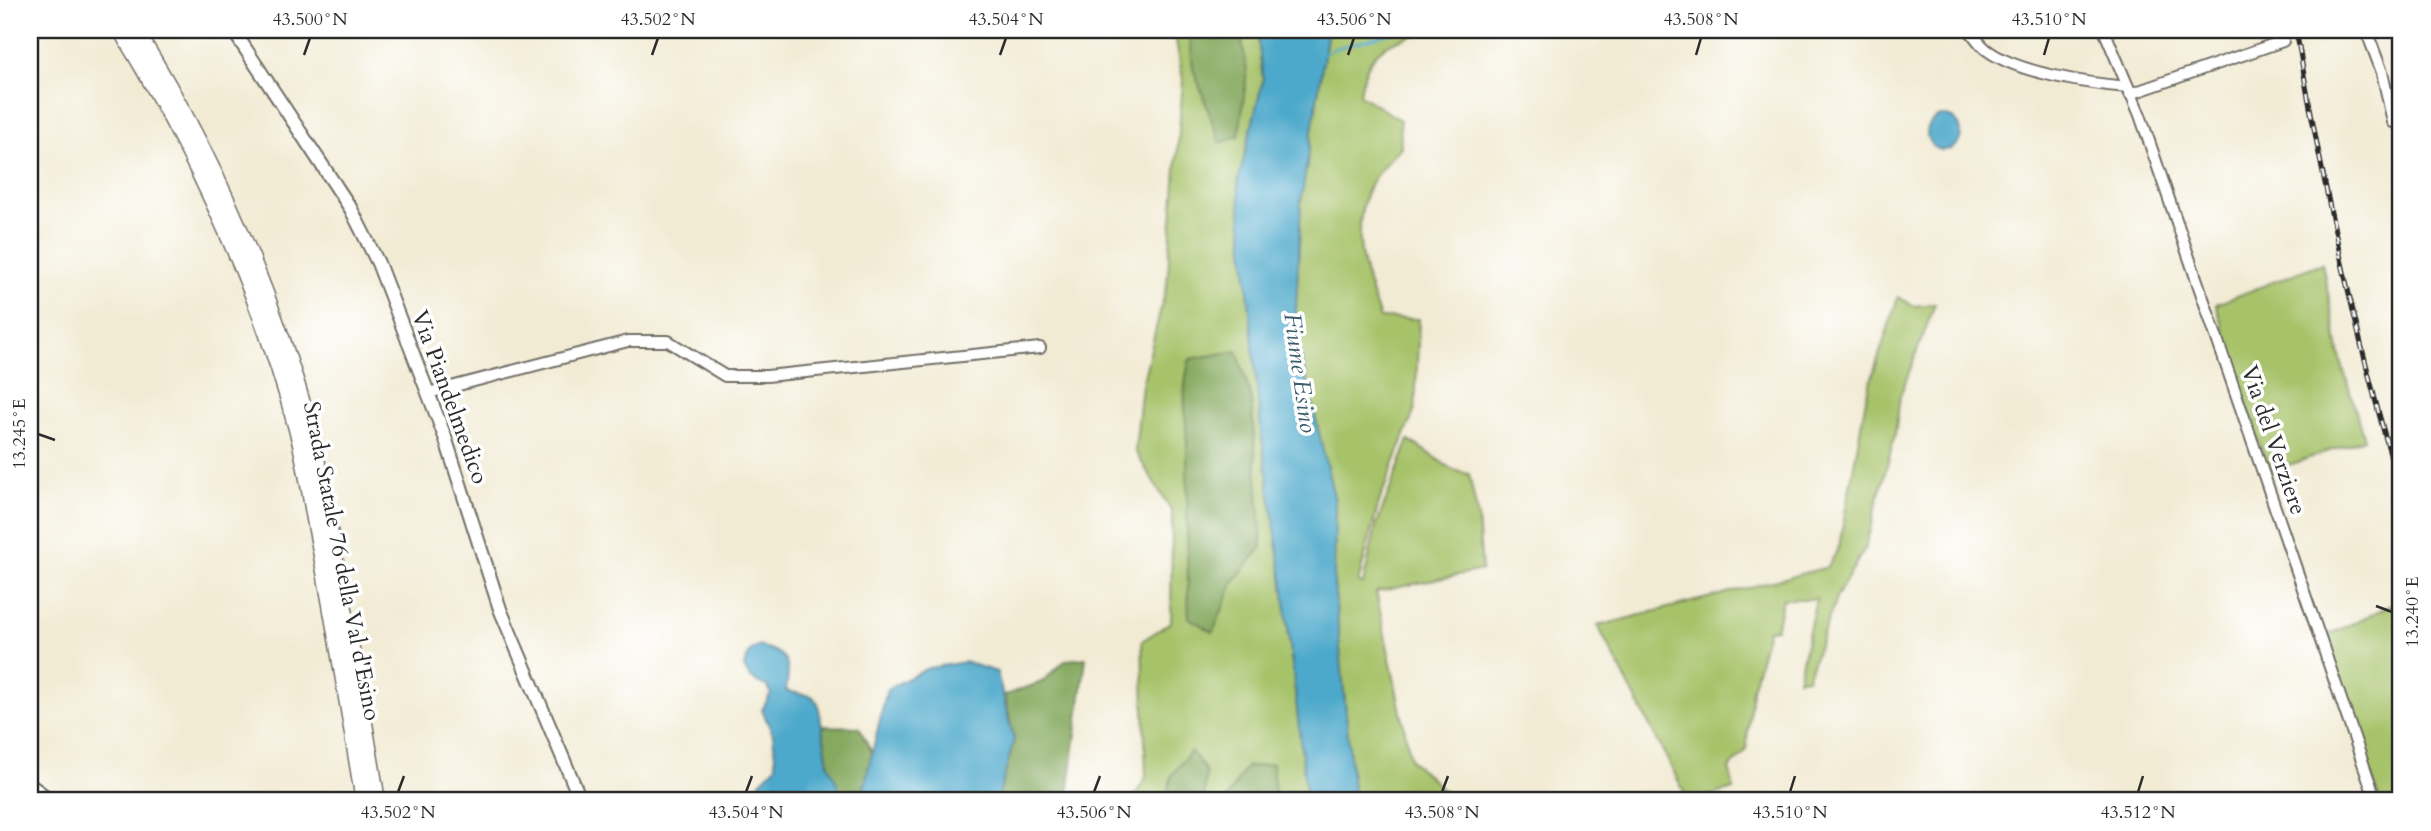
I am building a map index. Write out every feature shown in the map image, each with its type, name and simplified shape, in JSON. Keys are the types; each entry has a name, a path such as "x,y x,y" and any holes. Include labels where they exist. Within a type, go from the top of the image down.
{"highway":[{"name":"Strada Statale 76 della Val d'Esino","path":"121,30 154,83 196,163 236,253 280,373 307,476 365,801"},
{"name":"Strada Statale 76 della Val d'Esino","path":"135,30 165,78 218,181 271,306 292,370 310,435 334,551 377,801"}],"main road":[{"name":"Via Piandelmedico","path":"233,30 351,209 378,263 428,393 500,609 581,801"}],"street":[{"path":"1969,30 1986,49 2004,60 2129,90 2283,41"},
{"name":"Via del Verziere","path":"2104,30 2148,138 2376,801"},
{"path":"2366,30 2382,72 2393,122"},
{"path":"428,393 628,341 668,341 725,376 767,376 1040,348"},
{"path":"30,784 53,801"}],"green space":[{"path":"1174,30 1257,30 1263,80 1238,182 1261,431 1284,591 1307,801 1132,801 1146,777 1142,641 1171,622 1172,512 1135,451 1142,385 1167,284 1183,80"},
{"path":"1189,30 1240,30 1247,71 1239,136 1220,143 1193,68"},
{"path":"1328,30 1430,30 1381,49 1368,66 1360,95 1400,120 1401,147 1376,175 1364,202 1360,235 1364,268 1380,318 1419,319 1415,409 1379,502 1358,583 1363,584 1376,526 1409,440 1453,470 1469,474 1478,518 1482,570 1376,592 1411,760 1455,801 1354,801 1334,583 1335,501 1295,331 1301,201"},
{"path":"2322,263 2341,361 2364,439 2268,472 2216,304"},
{"path":"1898,297 1914,306 1935,304 1900,396 1895,435 1865,548 1837,596 1807,678 1798,679 1816,599 1783,599 1776,629 1768,630 1752,689 1746,751 1729,768 1734,789 1689,801 1598,626 1828,567 1839,547 1867,393"},
{"path":"1237,351 1251,397 1262,547 1234,581 1213,632 1189,618 1185,382 1190,359"},
{"path":"2401,600 2401,801 2380,801 2324,637"},
{"path":"1086,658 1067,801 997,801 1014,740 1005,695 1042,682 1066,660"},
{"path":"822,726 859,727 872,753 861,801 838,801 839,795 830,773"},
{"path":"1191,751 1206,771 1204,801 1165,801 1172,775"},
{"path":"1272,764 1276,801 1225,801 1246,767"}],"water":[{"name":"Fiume Esino","path":"1257,30 1328,30 1301,201 1295,331 1335,501 1334,583 1354,801 1307,801 1284,591 1261,431 1238,182 1263,80"},
{"path":"1944,116 1956,121 1961,133 1956,145 1944,150 1932,145 1927,133 1932,121"},
{"path":"759,646 777,652 786,661 786,691 812,696 818,703 828,764 838,785 838,801 764,798 760,782 776,766 773,735 762,710 771,693 767,686 750,676 744,666 750,651"},
{"path":"965,662 997,672 1014,740 997,801 861,801 887,689 928,668"}],"waterway":[{"path":"1322,55 1333,49 1402,30"}],"railway":[{"path":"2296,30 2317,147 2342,262 2369,378 2401,492"}]}
